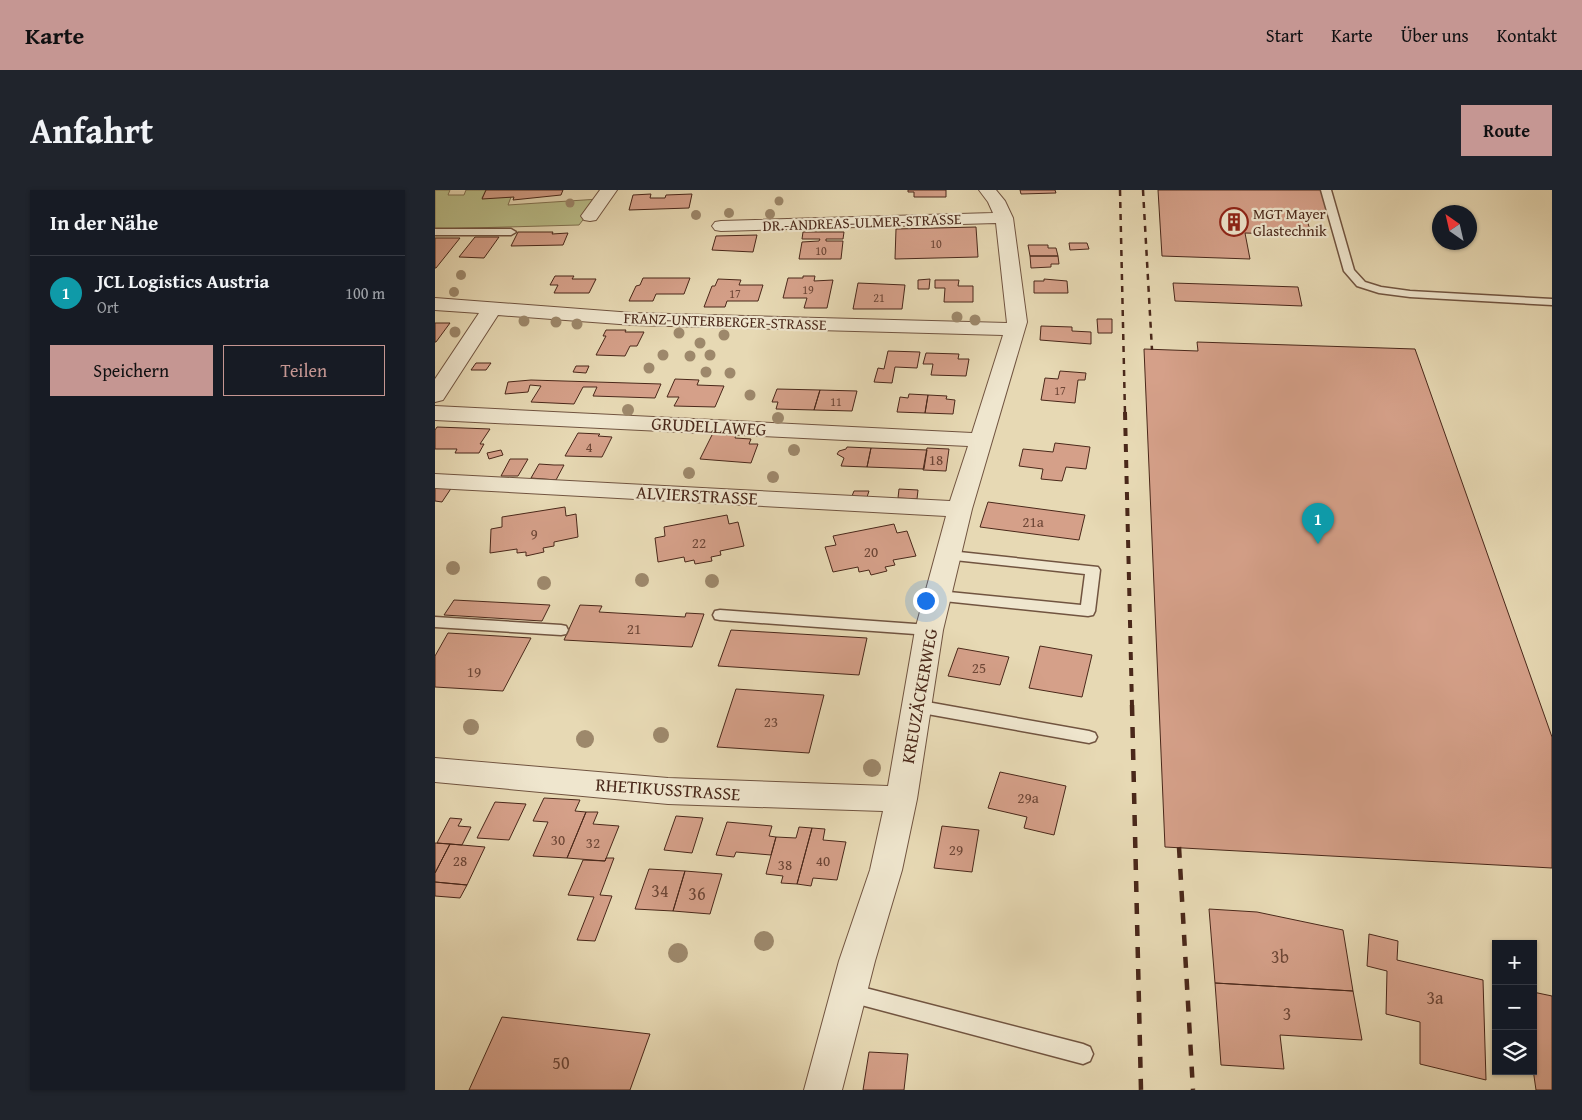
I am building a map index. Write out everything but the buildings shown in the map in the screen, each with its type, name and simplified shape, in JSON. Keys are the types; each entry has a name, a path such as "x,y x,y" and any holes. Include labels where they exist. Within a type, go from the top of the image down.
{"street":[{"path":"590,216 609,190"},
{"name":"KREUZÄCKERWEG","path":"823,1090 857,961 886,870 901,799 929,630 950,556 960,509 983,440 1017,322 1004,218 996,201 987,190"},
{"name":"DR.-ANDREAS-ULMER-STRASSE","path":"721,226 1004,218"},
{"name":"FRANZ-UNTERBERGER-STRASSE","path":"435,304 633,319 1015,329"},
{"path":"435,395 492,308"},
{"name":"GRUDELLAWEG","path":"435,413 983,440"},
{"name":"ALVIERSTRASSE","path":"435,481 960,509"},
{"name":"RHETIKUSSTRASSE","path":"435,770 668,791 901,799"}],"lane":[{"path":"1326,190 1349,271 1361,284 1379,290 1410,294 1552,302"},
{"path":"435,232 511,232"},
{"path":"939,596 1088,611 1093,570 950,556"},
{"path":"720,614 929,630"},
{"path":"435,622 561,630"},
{"path":"916,706 1089,738"},
{"path":"850,993 1083,1054"}],"green space":[{"path":"435,190 450,190 448,195 464,195 466,190 486,190 482,198 511,197 508,205 599,199 579,225 435,229"}],"railway":[{"path":"1120,190 1125,414"},
{"path":"1143,190 1152,350"},
{"path":"1125,412 1132,706"},
{"path":"1132,705 1141,1090"},
{"path":"1179,847 1193,1090"}],"place":[{"name":"MGT Mayer Glastechnik","path":"1234,222"},
{"name":"JCL Logistics Austria","path":"1318,544"}]}
